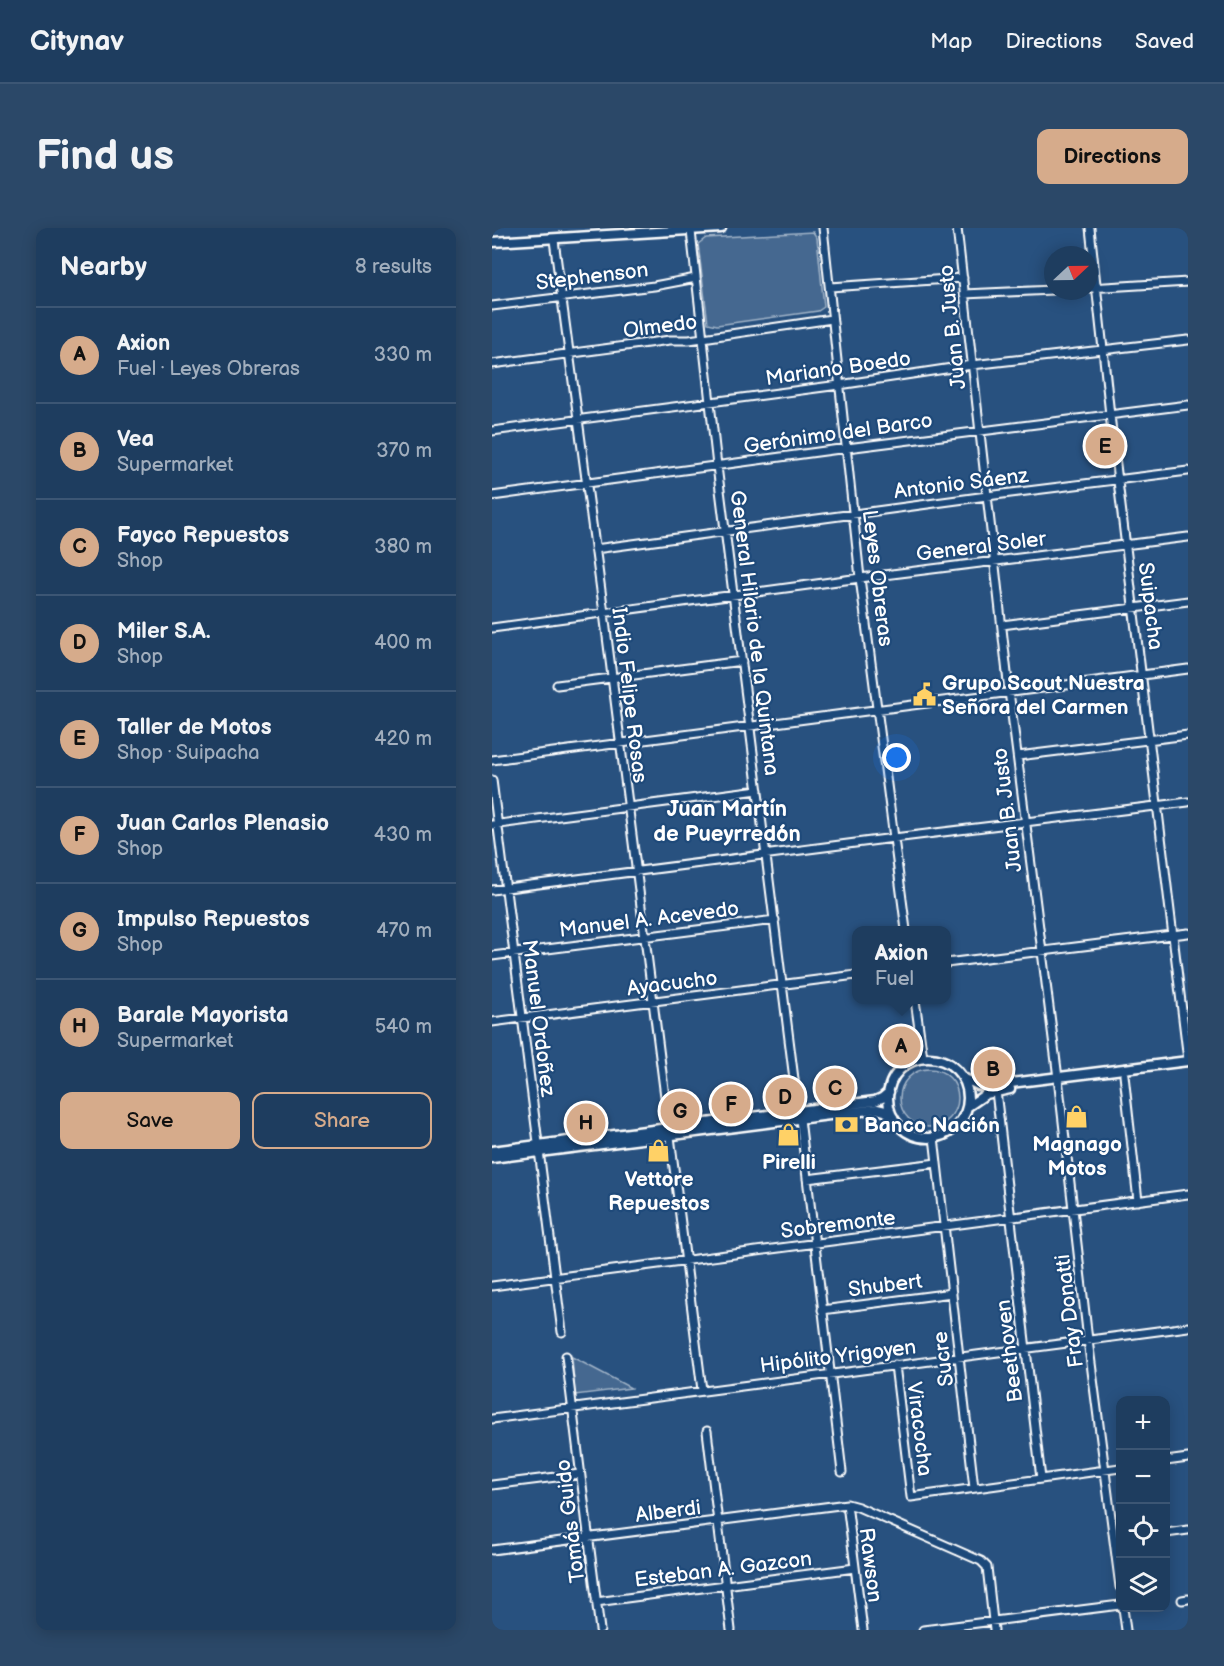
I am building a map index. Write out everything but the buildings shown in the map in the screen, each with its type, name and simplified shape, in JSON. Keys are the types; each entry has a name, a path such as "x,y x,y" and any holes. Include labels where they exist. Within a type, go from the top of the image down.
{"main road":[{"path":"492,242 554,240 603,232 691,231 721,228"},
{"path":"893,1117 889,1105 889,1092 893,1080 900,1069 923,1058 946,1062 971,1083 987,1086 1124,1075 1188,1067"},
{"path":"967,1107 980,1096 996,1091 1188,1061"},
{"path":"799,1115 877,1109 893,1117 910,1134 922,1138 934,1137 946,1134 963,1118 968,1097 963,1078"},
{"path":"492,1158 539,1149 799,1115 875,1101 889,1092"},
{"path":"492,1151 539,1149"}],"street":[{"name":"Leyes Obreras","path":"823,228 860,578 905,926"},
{"name":"Juan B. Justo","path":"957,228 1009,691 1059,1080 1073,1209"},
{"name":"Suipacha","path":"1090,228 1091,246"},
{"name":"General Hilario de la Quintana","path":"691,231 725,532 814,1242"},
{"name":"Indio Felipe Rosas","path":"554,240 604,613 702,1390"},
{"name":"Stephenson","path":"492,306 654,286 696,278"},
{"path":"830,287 963,278"},
{"path":"1098,287 1188,282"},
{"path":"964,294 1044,290"},
{"name":"Suipacha","path":"1095,300 1104,351 1174,934 1185,996 1188,1061"},
{"name":"Olmedo","path":"492,364 832,319"},
{"name":"Mariano Boedo","path":"492,431 972,365 1188,340"},
{"name":"Gerónimo del Barco","path":"492,496 1188,405"},
{"name":"Antonio Sáenz","path":"595,549 1188,471"},
{"name":"General Soler","path":"492,628 860,578 1188,537"},
{"path":"1002,625 1188,601"},
{"path":"558,685 742,661"},
{"path":"492,760 1188,669"},
{"path":"1017,756 1188,735"},
{"name":"Manuel Ordoñez","path":"492,780 495,824 506,889 562,1332"},
{"path":"495,824 758,790"},
{"path":"492,890 1188,802"},
{"name":"Manuel A. Acevedo","path":"492,956 775,920"},
{"path":"951,962 1188,933"},
{"name":"Ayacucho","path":"492,1022 852,976"},
{"path":"916,1004 923,1058"},
{"path":"1124,1075 1138,1201"},
{"name":"Beethoven","path":"996,1091 1041,1479"},
{"path":"934,1137 945,1227"},
{"path":"807,1179 937,1163"},
{"name":"Sobremonte","path":"492,1286 1188,1194"},
{"name":"Fray Donatti","path":"1073,1209 1088,1340 1116,1528"},
{"name":"Sucre","path":"945,1227 974,1488"},
{"path":"814,1242 842,1472"},
{"name":"Shubert","path":"822,1310 952,1293"},
{"name":"Hipólito Yrigoyen","path":"492,1419 1188,1327"},
{"path":"566,1356 573,1408"},
{"name":"Viracocha","path":"895,1365 911,1497 974,1488"},
{"name":"Tomás Guido","path":"573,1408 600,1630"},
{"path":"706,1431 731,1630"},
{"path":"1170,1460 1188,1458"},
{"path":"974,1488 1116,1469"},
{"path":"492,1485 580,1474"},
{"path":"847,1504 981,1561 987,1567 993,1626"},
{"name":"Alberdi","path":"492,1550 847,1504"},
{"name":"Rawson","path":"847,1504 863,1630"},
{"path":"1170,1532 1188,1530"},
{"name":"Esteban A. Gazcon","path":"596,1602 855,1568"},
{"path":"923,1630 993,1626 1116,1607"},
{"path":"1123,1612 1126,1630"}],"shaded area":[{"path":"813,232 817,238 824,307 818,311 717,325 708,323 698,244 706,238"},
{"path":"923,1069 935,1069 950,1077 958,1092 958,1104 950,1119 935,1127 923,1127 908,1119 900,1104 900,1092 908,1077"},
{"path":"572,1357 631,1388 575,1395"}],"place":[{"name":"Taller de Motos","path":"1105,446"},
{"name":"Grupo Scout Nuestra Señora del Carmen","path":"924,695"},
{"name":"Axion","path":"901,1046"},
{"name":"Vea","path":"993,1069"},
{"name":"Fayco Repuestos","path":"835,1088"},
{"name":"Miler S.A.","path":"785,1097"},
{"name":"Juan Carlos Plenasio","path":"731,1104"},
{"name":"Impulso Repuestos","path":"680,1111"},
{"name":"Magnago Motos","path":"1077,1116"},
{"name":"Barale Mayorista","path":"586,1123"},
{"name":"Banco Nación","path":"846,1125"},
{"name":"Pirelli","path":"789,1134"},
{"name":"Vettore Repuestos","path":"659,1151"}],"district":[{"name":"Juan Martín de Pueyrredón","path":"727,820"}]}
